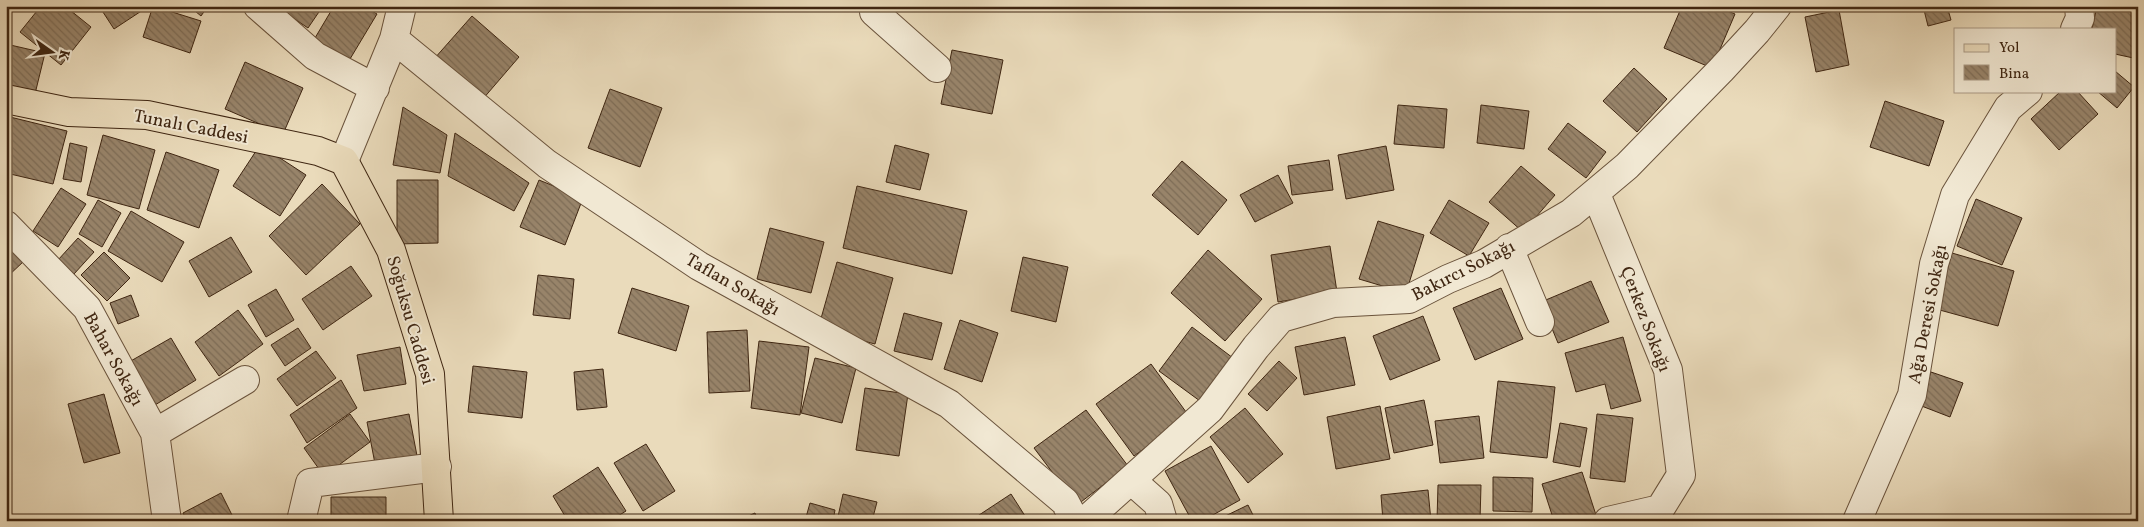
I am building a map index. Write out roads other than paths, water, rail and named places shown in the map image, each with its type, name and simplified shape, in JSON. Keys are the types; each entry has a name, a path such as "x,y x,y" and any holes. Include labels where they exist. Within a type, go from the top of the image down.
{"main road":[{"name":"Tunalı Caddesi","path":"6,99 69,112 147,115 318,151 344,161"},
{"name":"Soğuksu Caddesi","path":"344,161 391,250 430,374 439,521"}],"street":[{"path":"258,6 315,56 375,88"},
{"path":"344,161 394,39 402,6"},
{"path":"879,6 874,12 937,68"},
{"name":"Bakırcı Sokağı","path":"1085,521 1210,409 1256,347 1281,318 1333,303 1409,299 1448,279 1484,264 1571,213 1596,194 1627,166 1721,70 1777,6"},
{"path":"2075,28 2080,18 2079,6"},
{"name":"Taflan Sokağı","path":"394,39 547,164 699,266 950,404 1065,502 1075,521"},
{"name":"Ağa Deresi Sokağı","path":"1857,521 1912,395 1934,264 1955,195 2008,108 2027,92"},
{"name":"Çerkez Sokağı","path":"1596,194 1668,370 1681,475 1660,509 1608,521"},
{"name":"Bahar Sokağı","path":"6,225 87,308 155,433 167,521"},
{"path":"1509,248 1540,322"},
{"path":"155,433 245,380"},
{"path":"301,521 310,482 437,467"},
{"path":"1131,480 1158,504 1163,521"}]}
